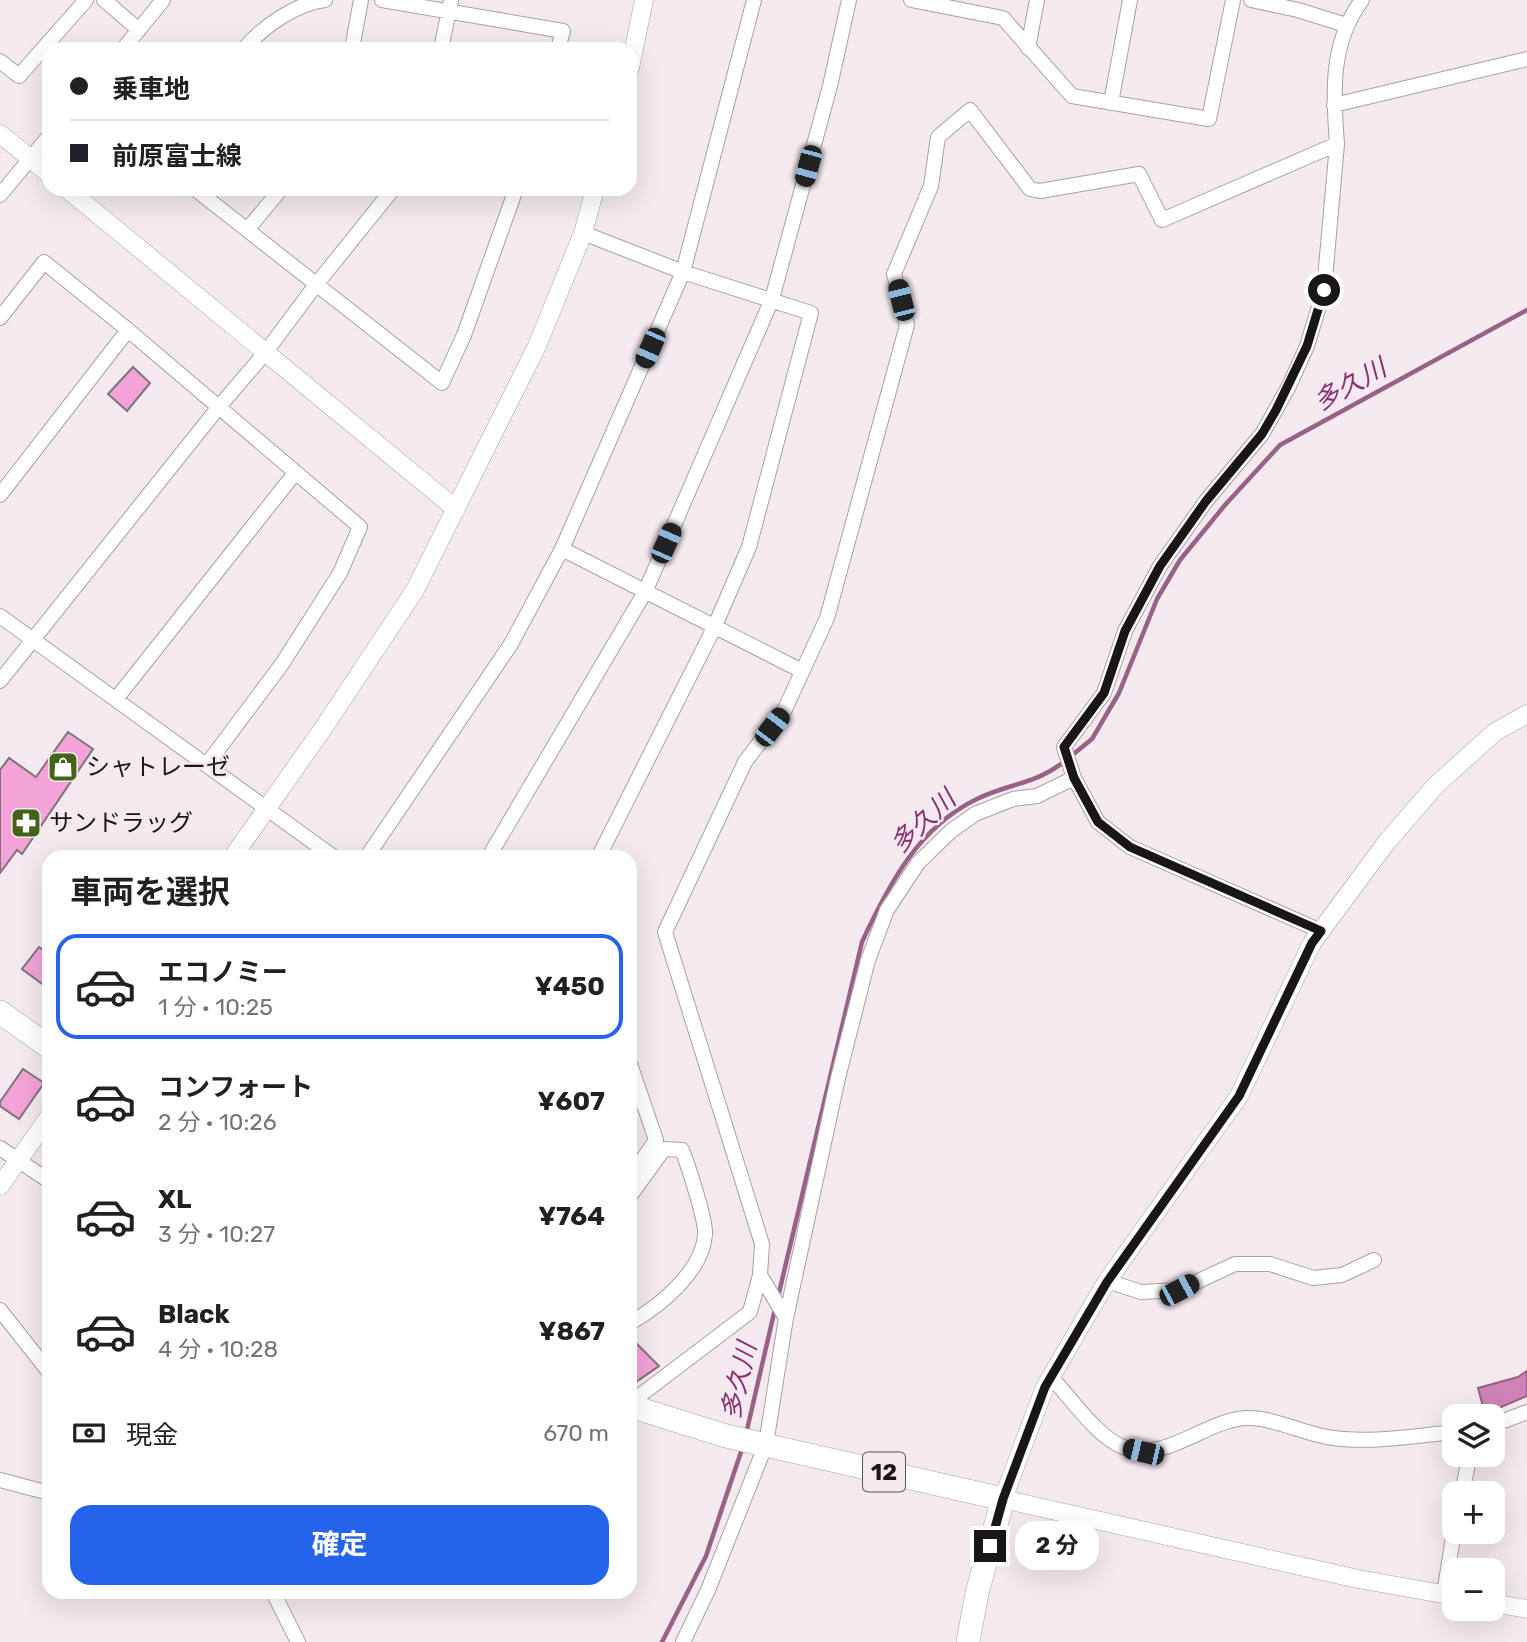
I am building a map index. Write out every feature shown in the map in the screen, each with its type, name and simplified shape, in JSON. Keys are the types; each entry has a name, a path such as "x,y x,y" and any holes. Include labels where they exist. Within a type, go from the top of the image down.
{"main road":[{"path":"0,1012 42,1042"},
{"name":"12","path":"637,1407 726,1436 1003,1499"},
{"path":"968,1642 977,1593 1003,1499"}],"street":[{"path":"49,42 86,0"},
{"path":"104,0 139,30"},
{"path":"129,42 163,0"},
{"path":"250,42 255,36 310,2 325,0"},
{"path":"353,42 361,0"},
{"path":"382,0 450,5 563,32 560,42"},
{"path":"635,42 644,0"},
{"path":"371,850 511,643 562,549 683,272 754,0"},
{"path":"493,850 645,592 772,299 830,86 849,0"},
{"path":"911,0 942,3 1003,18 1072,96 1209,119 1233,0"},
{"path":"1028,48 1037,0"},
{"path":"1111,103 1130,0"},
{"path":"1251,0 1298,9 1346,24"},
{"path":"1321,931 1130,847 1098,822 1072,772 1064,747 1104,693 1125,631 1160,566 1206,501 1262,434 1289,386 1307,346 1324,290 1337,144 1334,105 1338,55 1346,24 1362,0"},
{"path":"442,42 450,5"},
{"path":"0,61 19,76 42,50"},
{"path":"1334,105 1527,59"},
{"path":"637,1400 750,1312 760,1275 762,1244 665,932 745,762 785,709 827,618 907,325 894,274 931,186 938,137 970,110 1030,189 1040,191 1139,174 1162,220 1337,144"},
{"path":"0,134 42,168"},
{"path":"0,195 42,144"},
{"path":"75,196 456,509"},
{"path":"204,196 315,286 442,383 464,335 514,196"},
{"path":"247,230 275,196"},
{"path":"0,681 265,353 387,196"},
{"path":"237,850 415,590 537,346 583,233 593,196"},
{"path":"583,233 683,272 811,313 749,547 714,628 602,850"},
{"path":"0,318 44,262 360,527 341,573 282,664 208,764"},
{"path":"0,495 128,330"},
{"path":"116,699 295,473"},
{"path":"562,549 802,671"},
{"path":"0,616 324,850"},
{"path":"1442,1594 1358,1578 1003,1499 1051,1377 1107,1282 1239,1096 1312,943 1386,843 1436,785 1495,732 1527,714"},
{"path":"683,1642 708,1590 766,1444 782,1312 852,1019 868,960 887,911 918,863 967,820 1013,799 1037,796 1072,772"},
{"path":"637,1084 656,1140 637,1168"},
{"path":"0,1186 42,1127"},
{"path":"0,1148 42,1176"},
{"path":"637,1186 664,1149 682,1150 706,1233 695,1267 654,1307 637,1318"},
{"path":"1107,1282 1141,1292 1179,1290 1208,1274 1235,1264 1270,1264 1313,1278 1342,1275 1374,1260"},
{"path":"760,1275 782,1312"},
{"path":"0,1310 42,1363"},
{"path":"1051,1377 1098,1430 1121,1447 1143,1452 1169,1446 1213,1427 1249,1418 1328,1437 1365,1441 1442,1433"},
{"path":"1505,1420 1527,1412"},
{"path":"0,1480 42,1491"},
{"path":"277,1599 298,1642"},
{"path":"1505,1605 1527,1609"}],"shaded area":[{"path":"1527,1371 1527,1396 1505,1405 1482,1404 1478,1388 1518,1377"}],"building":[{"path":"133,367 150,383 127,411 108,394"},
{"path":"68,732 93,749 22,854 17,850 0,873 0,770 9,758 36,777"},
{"path":"39,947 42,949 42,984 22,969"},
{"path":"23,1069 42,1082 42,1086 19,1119 0,1106 0,1102"},
{"path":"637,1344 659,1366 637,1381"}],"waterway":[{"name":"多久川","path":"1071,756 1092,739 1119,693 1157,599 1180,560 1225,505 1280,445 1527,310"},
{"name":"多久川","path":"778,1297 862,942 883,900 907,860 938,825 956,811 989,794 1043,775 1065,761"},
{"name":"多久川","path":"746,1434 775,1309"},
{"name":"多久川","path":"662,1642 706,1556 743,1446"}],"place":[{"name":"シャトレーゼ","path":"63,767"},
{"name":"サンドラッグ","path":"26,823"}],"route":[{"path":"990,1546 1003,1499 1045,1387 1107,1282 1239,1096 1312,943 1321,931 1130,847 1098,822 1074,778 1064,747 1104,693 1125,631 1160,566 1206,501 1262,434 1276,410 1307,346 1324,290"}]}
